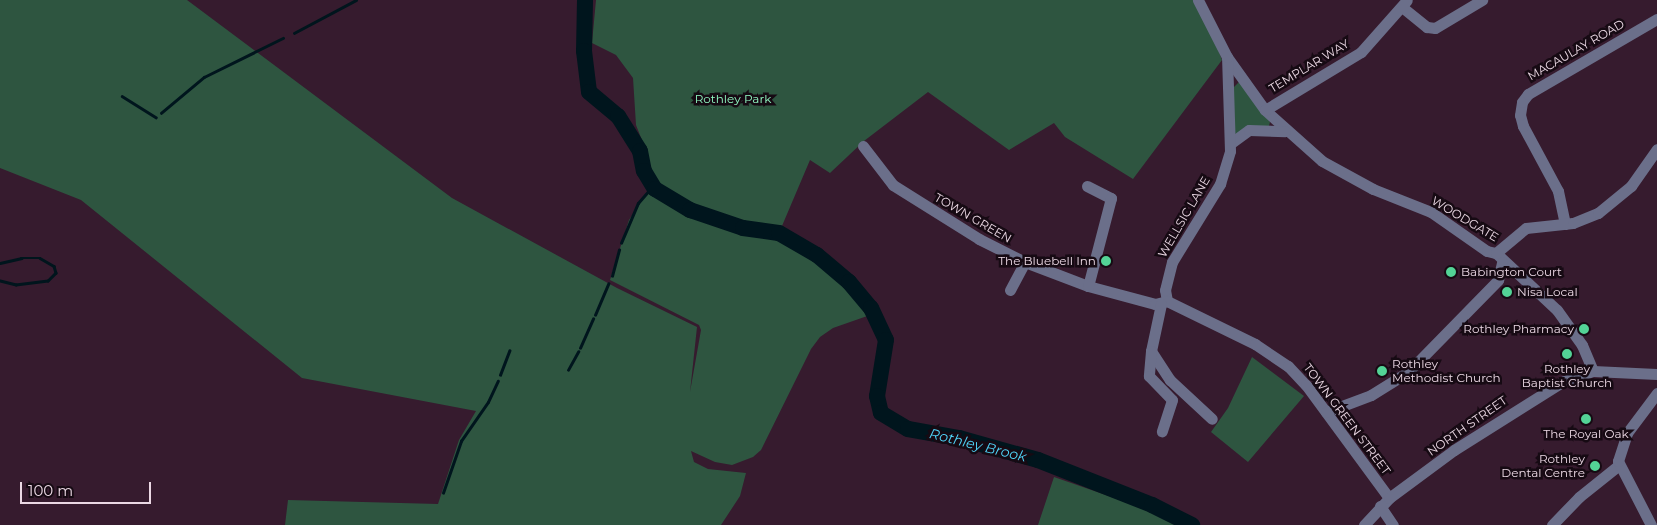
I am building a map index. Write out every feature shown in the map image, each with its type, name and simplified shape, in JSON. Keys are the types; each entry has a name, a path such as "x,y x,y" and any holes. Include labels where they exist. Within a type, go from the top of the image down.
{"street":[{"name":"WOODGATE","path":"1198,0 1227,57 1264,110 1285,131 1337,170 1431,212 1487,251 1499,257 1557,310 1582,345 1593,371"},
{"path":"1404,3 1427,27 1435,28 1482,0"},
{"name":"TEMPLAR WAY","path":"1264,110 1361,52 1404,3"},
{"name":"MACAULAY ROAD","path":"1565,224 1558,191 1523,126 1520,115 1522,102 1528,94 1657,19"},
{"name":"WELLSIC LANE","path":"1165,428 1172,400 1150,376 1151,351 1164,303 1165,290 1172,262 1220,184 1231,143 1227,57"},
{"path":"1231,143 1249,130 1285,131"},
{"name":"TOWN GREEN","path":"863,146 893,185 932,212 1025,262 1088,286"},
{"path":"1326,412 1371,395 1408,372 1498,280 1499,257 1526,228 1584,220 1609,206 1631,186 1657,149"},
{"path":"1087,186 1111,198 1088,286"},
{"path":"1010,290 1025,262"},
{"name":"TOWN GREEN STREET","path":"1088,286 1164,303 1255,344 1282,361 1303,381 1389,498"},
{"path":"1151,351 1170,380 1212,419"},
{"path":"1593,371 1657,374"},
{"name":"NORTH STREET","path":"1364,525 1389,498 1526,402 1571,378 1593,371"},
{"path":"1651,525 1619,465 1625,436 1656,397"},
{"path":"1552,525 1578,497 1619,465"},
{"path":"1380,506 1393,525"}],"green space":[{"name":"Rothley Park","path":"0,0 187,0 452,198 617,288 697,327 690,392 701,330 699,325 610,280 629,220 656,180 647,164 645,148 636,125 633,78 616,55 592,43 596,0 1193,0 1210,27 1222,60 1133,179 1065,137 1054,123 1009,150 928,92 864,141 830,173 810,160 779,233 818,255 849,282 873,314 833,328 820,337 811,349 761,450 753,457 732,465 715,462 691,451 694,462 708,469 746,473 740,496 721,525 285,525 288,500 438,504 459,440 476,411 302,378 81,200 0,168"},
{"path":"1239,82 1270,122 1269,126 1235,134 1233,88"},
{"path":"1252,357 1304,396 1248,462 1211,432 1228,408"},
{"path":"1054,477 1152,511 1176,525 1038,525"}],"waterway":[{"path":"294,33 356,0"},
{"name":"Rothley Brook","path":"585,0 584,51 589,92 618,116 640,151 644,171 655,189 690,210 743,228 779,233 817,255 849,282 871,308 886,340 877,396 881,413 908,429 959,438 1038,460 1152,505 1192,525"},
{"path":"161,113 204,77 283,38"},
{"path":"122,96 156,117"},
{"path":"621,243 638,203 653,186"},
{"path":"612,276 619,250"},
{"path":"0,263 21,258 40,258 54,266 56,273 48,281 16,285 0,281"},
{"path":"595,315 608,284"},
{"path":"580,348 593,319"},
{"path":"500,375 509,351"},
{"path":"568,370 578,352"},
{"path":"443,493 461,441 488,402 498,381"}],"place":[{"name":"The Bluebell Inn","path":"1106,261"},
{"name":"Babington Court","path":"1451,272"},
{"name":"Nisa Local","path":"1507,292"},
{"name":"Rothley Pharmacy","path":"1584,329"},
{"name":"Rothley Baptist Church","path":"1567,354"},
{"name":"Rothley Methodist Church","path":"1382,371"},
{"name":"The Royal Oak","path":"1586,419"},
{"name":"Rothley Dental Centre","path":"1595,466"}]}
